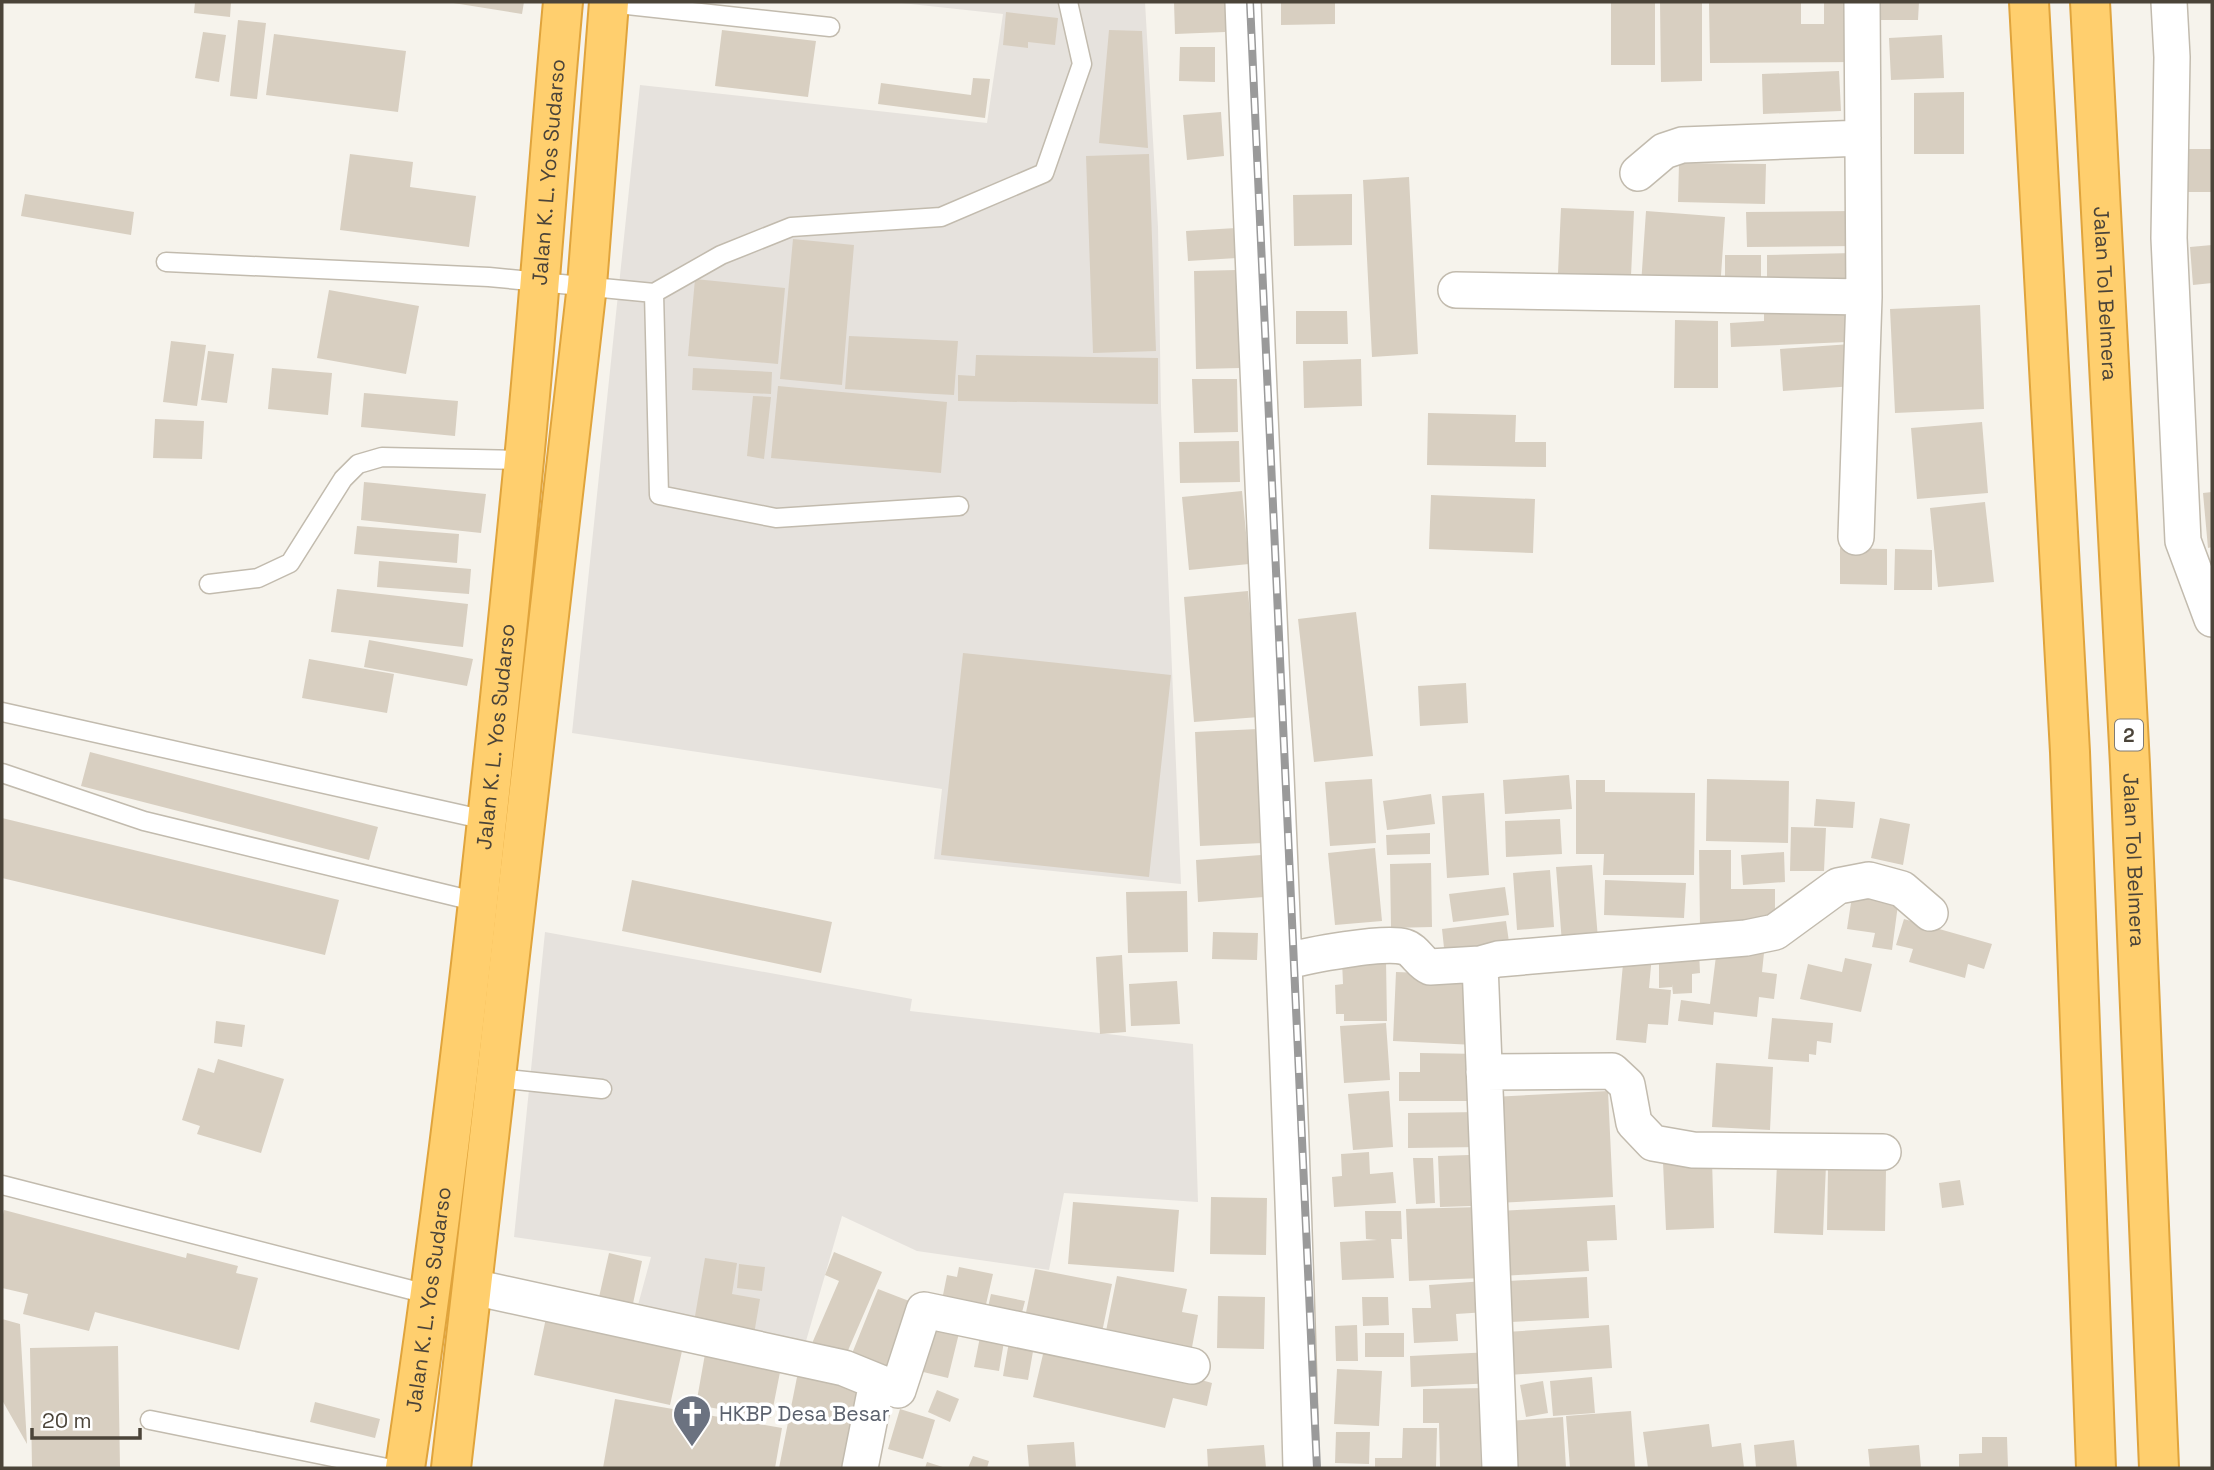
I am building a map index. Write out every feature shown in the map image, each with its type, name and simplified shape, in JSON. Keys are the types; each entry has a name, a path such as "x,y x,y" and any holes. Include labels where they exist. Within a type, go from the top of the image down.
{"highway":[{"name":"Jalan K. L. Yos Sudarso","path":"451,1468 587,285 574,172 563,2"},
{"path":"2029,2 2070,752 2096,1468"},
{"name":"Jalan Tol Belmera","path":"2090,2 2130,765 2159,1468"},
{"name":"Jalan K. L. Yos Sudarso","path":"405,1468 430,1296 478,902 541,281 574,172 609,3"}],"street":[{"path":"1243,2 1285,962 1301,1468"},
{"path":"1856,537 1864,297 1862,2"},
{"path":"2169,2 2172,57 2169,239 2183,541 2212,620"},
{"path":"1638,173 1664,151 1682,145 1863,138"},
{"path":"1456,290 1864,297"},
{"path":"1285,962 1328,952 1394,946 1412,950 1424,965 1430,967 1746,938 1775,932 1838,886 1869,880 1902,889 1930,914"},
{"path":"1480,964 1500,1468"},
{"path":"1484,1072 1612,1071 1628,1085 1634,1123 1653,1143 1693,1150 1883,1152"},
{"path":"473,1287 844,1368 898,1390 924,1310 1192,1366"},
{"path":"860,1468 877,1382"}],"lane":[{"path":"166,262 489,276 653,293 721,255 791,227 942,216 1044,173 1082,64 1068,2"},
{"path":"609,3 830,27"},
{"path":"653,293 659,495 776,518 959,506"},
{"path":"209,584 258,578 290,563 343,479 358,464 382,457 524,460"},
{"path":"2,712 486,820"},
{"path":"2,773 144,821 478,902"},
{"path":"497,1078 602,1088"},
{"path":"2,1185 430,1296"},
{"path":"150,1420 387,1468"}],"shaded area":[{"path":"892,2 1145,2 1158,227 1161,407 1181,884 934,859 942,789 572,733 640,85 987,123 1003,14"},
{"path":"545,932 912,999 910,1011 1193,1044 1198,1202 1064,1193 1049,1270 917,1251 842,1216 802,1355 635,1316 651,1257 514,1237"}],"building":[{"path":"195,2 231,2 230,17 194,13"},
{"path":"447,2 524,2 522,14"},
{"path":"1174,2 1225,2 1225,32 1175,34"},
{"path":"1281,2 1335,2 1335,24 1281,25"},
{"path":"1611,2 1655,2 1655,65 1611,65"},
{"path":"1660,2 1702,2 1702,81 1661,82"},
{"path":"1709,2 1801,2 1801,24 1824,24 1824,2 1858,2 1859,62 1710,63"},
{"path":"1869,2 1919,2 1918,20 1868,20"},
{"path":"1006,12 1058,18 1055,45 1028,42 1028,48 1003,45"},
{"path":"238,20 266,23 257,99 230,96"},
{"path":"722,30 816,41 808,97 715,86"},
{"path":"1109,30 1142,31 1148,148 1099,143"},
{"path":"203,32 226,35 219,82 195,78"},
{"path":"274,34 406,51 398,112 266,95"},
{"path":"1942,35 1944,78 1891,80 1889,38"},
{"path":"1180,47 1215,47 1215,82 1179,81"},
{"path":"1839,71 1841,111 1763,114 1762,74"},
{"path":"973,78 990,79 985,118 878,104 881,83 971,95"},
{"path":"1964,92 1964,154 1914,154 1914,93"},
{"path":"1221,112 1224,156 1187,160 1183,115"},
{"path":"2183,149 2212,149 2212,192 2185,192"},
{"path":"350,154 413,162 410,187 476,196 469,247 340,230"},
{"path":"1149,154 1156,351 1093,353 1086,156"},
{"path":"1679,163 1766,164 1765,204 1678,202"},
{"path":"1409,177 1418,354 1372,357 1363,180"},
{"path":"25,194 134,212 131,235 21,216"},
{"path":"1352,194 1352,245 1294,246 1293,195"},
{"path":"1561,208 1634,211 1631,276 1558,273"},
{"path":"1646,211 1725,217 1720,290 1641,285"},
{"path":"1854,211 1855,246 1747,247 1746,212"},
{"path":"1236,228 1237,258 1188,261 1186,231"},
{"path":"793,239 854,245 842,385 780,379"},
{"path":"2212,245 2212,283 2193,285 2190,247"},
{"path":"1853,253 1853,290 1767,291 1767,255"},
{"path":"1725,255 1761,255 1761,292 1725,293"},
{"path":"1237,270 1240,368 1196,369 1194,271"},
{"path":"695,279 785,288 778,364 688,356"},
{"path":"329,290 419,306 406,374 317,358"},
{"path":"1980,305 1984,409 1895,413 1890,309"},
{"path":"1846,310 1847,342 1731,347 1730,323 1764,321 1764,313"},
{"path":"1296,311 1347,311 1348,344 1296,344"},
{"path":"1675,320 1718,321 1718,388 1674,388"},
{"path":"849,336 958,341 954,395 845,389"},
{"path":"171,341 206,345 197,406 163,402"},
{"path":"1851,344 1854,386 1783,391 1780,349"},
{"path":"208,351 234,354 227,403 201,400"},
{"path":"976,355 1158,358 1158,404 958,401 958,375 975,376"},
{"path":"1361,359 1362,406 1304,408 1303,361"},
{"path":"272,368 332,373 328,415 268,409"},
{"path":"693,368 772,372 771,394 692,390"},
{"path":"1192,379 1237,379 1238,432 1194,433"},
{"path":"778,386 947,402 941,473 771,458"},
{"path":"364,393 458,401 455,436 361,427"},
{"path":"753,396 771,397 764,459 747,456"},
{"path":"1428,413 1516,415 1515,442 1546,442 1546,467 1427,465"},
{"path":"155,419 204,421 202,459 153,458"},
{"path":"1982,422 1988,493 1917,499 1911,428"},
{"path":"1239,441 1240,482 1180,483 1179,442"},
{"path":"364,482 486,494 481,533 361,520"},
{"path":"1242,491 1249,564 1189,570 1182,497"},
{"path":"2212,492 2212,547 2208,548 2203,493"},
{"path":"1431,495 1535,499 1533,553 1429,549"},
{"path":"1985,502 1994,582 1938,587 1930,508"},
{"path":"357,526 459,534 457,563 354,554"},
{"path":"1840,548 1887,549 1887,585 1840,584"},
{"path":"1895,549 1932,550 1932,590 1894,590"},
{"path":"379,561 471,569 469,594 377,587"},
{"path":"337,589 468,604 463,647 331,632"},
{"path":"1248,591 1259,717 1194,722 1184,597"},
{"path":"1356,612 1373,756 1314,762 1298,619"},
{"path":"369,640 473,659 467,686 364,667"},
{"path":"963,653 1171,675 1149,877 941,855"},
{"path":"309,659 394,674 387,713 302,698"},
{"path":"1466,683 1468,723 1420,726 1418,686"},
{"path":"1258,729 1263,843 1200,846 1195,732"},
{"path":"90,752 378,827 369,860 81,786"},
{"path":"1569,775 1572,809 1505,814 1503,780"},
{"path":"1372,779 1376,843 1330,846 1325,782"},
{"path":"1707,779 1789,781 1788,843 1706,841"},
{"path":"1576,780 1605,780 1605,792 1695,793 1694,875 1603,875 1604,854 1576,854"},
{"path":"1484,793 1489,875 1447,878 1442,796"},
{"path":"1431,794 1435,824 1387,830 1383,801"},
{"path":"1816,799 1855,802 1853,828 1814,826"},
{"path":"2,818 339,900 325,955 2,878"},
{"path":"1880,818 1910,824 1903,865 1871,858"},
{"path":"1560,819 1562,854 1506,857 1505,821"},
{"path":"1791,827 1826,828 1824,871 1790,871"},
{"path":"1430,833 1430,854 1387,855 1386,835"},
{"path":"1375,848 1382,921 1335,925 1328,853"},
{"path":"1699,850 1731,850 1731,889 1775,889 1775,926 1700,927"},
{"path":"1784,852 1785,882 1743,885 1741,855"},
{"path":"1261,855 1264,897 1198,902 1196,860"},
{"path":"1431,863 1432,927 1391,928 1390,864"},
{"path":"1592,865 1598,939 1562,943 1556,867"},
{"path":"1550,870 1554,927 1517,930 1513,873"},
{"path":"632,880 832,922 821,973 622,931"},
{"path":"1605,880 1686,883 1684,918 1604,915"},
{"path":"1505,887 1509,915 1453,922 1449,894"},
{"path":"1853,890 1899,897 1892,950 1872,947 1875,933 1847,929"},
{"path":"1187,891 1188,952 1128,953 1126,892"},
{"path":"1904,919 1992,944 1984,969 1968,964 1965,978 1909,962 1913,949 1896,945"},
{"path":"1506,921 1510,949 1445,957 1442,929"},
{"path":"1213,932 1258,933 1257,960 1212,959"},
{"path":"1717,948 1764,953 1762,972 1777,974 1774,999 1759,997 1757,1017 1714,1012 1713,1025 1678,1021 1681,1000 1710,1004"},
{"path":"1699,951 1700,973 1692,974 1692,993 1673,994 1672,984 1672,987 1659,988 1659,952"},
{"path":"1624,953 1652,955 1649,988 1671,990 1668,1025 1648,1024 1646,1043 1616,1040"},
{"path":"1122,955 1126,1032 1100,1034 1096,957"},
{"path":"1845,958 1872,964 1861,1012 1800,999 1808,964 1842,972"},
{"path":"1386,960 1387,1021 1344,1021 1344,1014 1336,1014 1335,985 1343,984 1342,961"},
{"path":"1396,972 1478,975 1475,1045 1393,1041"},
{"path":"1177,981 1180,1024 1131,1026 1129,984"},
{"path":"1772,1018 1833,1023 1831,1043 1817,1041 1816,1055 1809,1054 1809,1062 1768,1059"},
{"path":"216,1021 245,1025 242,1047 214,1043"},
{"path":"1386,1023 1390,1080 1344,1083 1340,1026"},
{"path":"1420,1053 1481,1054 1481,1101 1399,1101 1399,1072 1420,1072"},
{"path":"218,1059 284,1079 261,1153 197,1134 200,1126 182,1120 198,1068 214,1073"},
{"path":"1716,1063 1773,1067 1770,1130 1712,1127"},
{"path":"1389,1091 1393,1147 1353,1150 1348,1094"},
{"path":"1608,1091 1613,1197 1497,1203 1492,1097"},
{"path":"1480,1112 1480,1147 1408,1148 1408,1113"},
{"path":"1369,1152 1370,1174 1393,1172 1396,1203 1334,1207 1332,1177 1342,1176 1341,1154"},
{"path":"1469,1155 1471,1206 1440,1207 1438,1156"},
{"path":"1413,1158 1433,1158 1435,1203 1416,1204"},
{"path":"1712,1160 1714,1228 1666,1230 1663,1162"},
{"path":"1777,1163 1826,1165 1823,1235 1774,1233"},
{"path":"1828,1169 1886,1170 1885,1231 1827,1230"},
{"path":"1960,1180 1964,1205 1942,1208 1939,1183"},
{"path":"1211,1197 1267,1198 1266,1255 1210,1254"},
{"path":"1073,1202 1179,1210 1174,1272 1068,1264"},
{"path":"1615,1205 1617,1240 1587,1241 1589,1271 1502,1276 1499,1211"},
{"path":"1480,1207 1483,1278 1409,1281 1406,1209"},
{"path":"4,1210 186,1258 187,1253 238,1266 236,1273 258,1278 239,1350 95,1312 89,1331 23,1314 28,1294 2,1288"},
{"path":"1365,1211 1401,1211 1402,1239 1391,1239 1394,1278 1342,1280 1340,1242 1377,1240 1366,1239"},
{"path":"834,1252 882,1272 843,1362 810,1348 839,1281 825,1275"},
{"path":"609,1253 642,1261 631,1313 597,1306"},
{"path":"705,1258 737,1263 732,1294 760,1299 753,1340 694,1322"},
{"path":"739,1264 765,1267 762,1291 737,1288"},
{"path":"959,1267 993,1274 984,1313 941,1305 947,1275 957,1277"},
{"path":"1035,1269 1112,1284 1100,1342 1023,1327"},
{"path":"1117,1276 1187,1289 1182,1312 1198,1315 1190,1358 1104,1341"},
{"path":"1587,1277 1589,1318 1510,1322 1508,1281"},
{"path":"1485,1281 1487,1312 1456,1314 1458,1341 1414,1343 1412,1308 1431,1308 1429,1285"},
{"path":"878,1289 922,1306 894,1378 849,1361"},
{"path":"991,1294 1025,1301 1019,1324 986,1316"},
{"path":"1218,1296 1265,1297 1264,1349 1217,1348"},
{"path":"1362,1297 1388,1297 1389,1325 1363,1326"},
{"path":"547,1313 684,1342 670,1405 534,1375"},
{"path":"929,1313 962,1321 948,1378 915,1370"},
{"path":"2,1319 20,1324 27,1444 2,1400"},
{"path":"1357,1325 1358,1361 1336,1361 1335,1326"},
{"path":"1609,1325 1612,1368 1509,1375 1506,1332"},
{"path":"981,1332 1005,1336 999,1371 974,1367"},
{"path":"1365,1333 1404,1333 1404,1357 1365,1357"},
{"path":"1010,1336 1035,1340 1028,1380 1003,1376"},
{"path":"1047,1337 1212,1383 1207,1406 1173,1398 1165,1428 1033,1397"},
{"path":"118,1346 120,1468 32,1468 30,1348"},
{"path":"1492,1352 1494,1383 1411,1387 1410,1356"},
{"path":"705,1354 781,1367 771,1418 696,1405"},
{"path":"799,1367 867,1382 851,1468 779,1468"},
{"path":"1337,1369 1382,1371 1379,1426 1334,1424"},
{"path":"1592,1377 1595,1413 1553,1416 1550,1381"},
{"path":"1543,1381 1548,1413 1526,1417 1520,1385"},
{"path":"1486,1388 1487,1421 1480,1422 1481,1468 1440,1468 1439,1423 1423,1423 1423,1389"},
{"path":"937,1390 959,1399 950,1422 928,1412"},
{"name":"HKBP Desa Besar","path":"615,1399 782,1428 775,1468 603,1468"},
{"path":"315,1402 380,1419 375,1438 310,1422"},
{"path":"900,1409 935,1420 923,1459 888,1449"},
{"path":"1631,1411 1635,1468 1570,1468 1566,1416"},
{"path":"1563,1417 1566,1468 1511,1468 1508,1421"},
{"path":"1709,1424 1712,1447 1741,1443 1744,1468 1648,1468 1643,1432"},
{"path":"1403,1428 1437,1428 1436,1467 1375,1468 1375,1458 1402,1458"},
{"path":"1336,1432 1370,1432 1369,1464 1335,1463"},
{"path":"1982,1437 2007,1437 2008,1468 1959,1468 1959,1454 1982,1453"},
{"path":"1794,1440 1797,1468 1756,1468 1754,1445"},
{"path":"1074,1442 1076,1468 1029,1468 1027,1445"},
{"path":"1264,1445 1266,1468 1208,1468 1207,1449"},
{"path":"1919,1445 1921,1468 1870,1468 1868,1449"},
{"path":"973,1456 989,1461 987,1468 968,1468"},
{"path":"927,1462 946,1468 925,1468"}],"railway":[{"path":"1250,2 1317,1468"}],"place":[{"name":"HKBP Desa Besar","path":"692,1448"}]}
